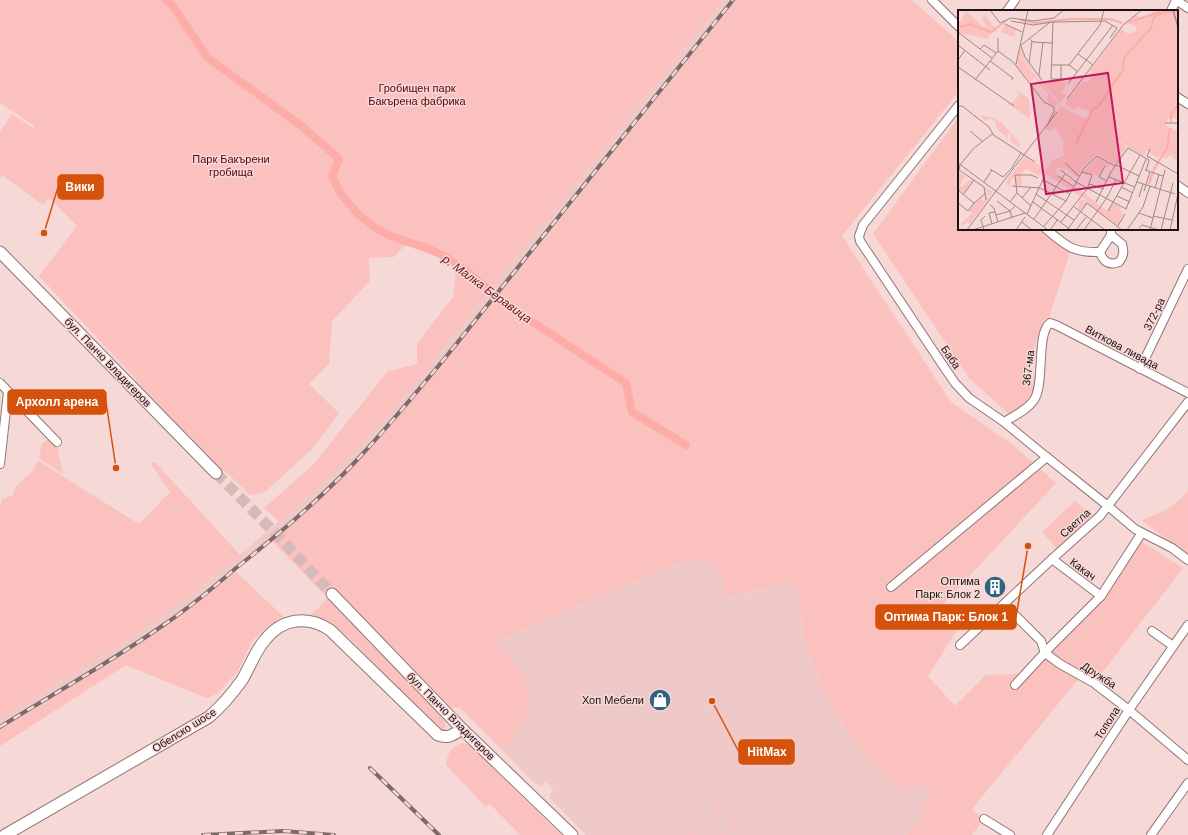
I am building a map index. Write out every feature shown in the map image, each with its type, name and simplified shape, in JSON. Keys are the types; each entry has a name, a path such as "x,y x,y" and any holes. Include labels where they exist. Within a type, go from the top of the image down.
{"street":[{"path":"932,0 958,27"},
{"path":"1009,10 1015,0"},
{"path":"1171,10 1176,0 1188,8"},
{"path":"1178,98 1188,104"},
{"name":"Баба","path":"958,107 863,224 859,236 860,241 955,383 969,398 1004,422 1141,534 1172,548 1188,560"},
{"path":"1178,187 1188,193"},
{"path":"1047,230 1071,249 1085,253 1100,252"},
{"path":"1111,232 1122,244 1124,253 1119,262 1110,264 1102,257 1100,252 1111,232"},
{"name":"бул. Панчо Владигеров","path":"0,252 216,473"},
{"name":"372-ра","path":"1140,369 1188,269"},
{"name":"Виткова ливада","path":"1046,326 1050,323 1056,325 1188,393"},
{"name":"367-ма","path":"1004,422 1028,407 1035,399 1038,387 1043,334 1046,326"},
{"path":"0,383 57,442"},
{"path":"0,464 8,392"},
{"name":"Светла","path":"960,645 1095,520 1108,506 1188,402"},
{"path":"891,587 1047,457"},
{"path":"1016,685 1100,596 1141,534"},
{"name":"Какач","path":"1052,559 1100,596"},
{"name":"бул. Панчо Владигеров","path":"332,594 462,729 572,835"},
{"name":"Дружба","path":"1004,604 1041,641 1045,653 1060,664 1094,683 1129,710 1188,760"},
{"name":"Обелско шосе","path":"5,835 209,717 231,696 243,679 264,640 280,627 292,622 313,621 322,624 330,630 438,735 448,738 462,729"},
{"name":"Топола","path":"1047,835 1129,710 1188,625"},
{"path":"1152,630 1174,646"},
{"path":"1152,835 1188,783"},
{"path":"984,819 1010,835"}],"shaded area":[{"path":"723,0 736,0 502,292 380,438 356,464 264,548 172,622 120,657 0,730 0,718 123,643 175,607 218,573 303,501 364,441 433,361"},
{"path":"687,560 714,561 724,583 728,598 788,582 798,590 804,640 824,691 848,733 901,792 910,784 923,787 932,796 918,810 924,816 906,835 586,835 550,798 550,794 553,790 550,786 545,782 541,786 534,783 502,750 523,724 496,642 574,607"}],"green space":[{"name":"Парк Бакърени гробища","path":"0,0 723,0 399,402 343,463 279,522 264,508 313,465 387,372 417,364 417,344 453,297 456,270 442,258 405,245 394,257 369,258 370,281 332,321 329,364 309,384 339,413 313,448 265,492 250,495 226,472 220,469 137,383 135,378 39,276 77,226 49,198 43,205 2,175 0,178 0,132 12,114 33,128 27,138 35,126 0,103"},
{"path":"736,0 912,0 958,41 958,92 842,236 951,402 1013,445 1056,483 939,609 957,630 928,676 955,706 986,675 1019,674 1072,627 1141,541 1183,568 1094,683 1081,676 972,809 984,819 972,835 906,835 924,816 917,810 932,796 923,787 910,784 901,792 876,767 848,733 824,691 804,640 798,590 788,582 727,598 724,583 714,562 687,560 574,607 496,642 508,654 520,671 530,694 529,710 523,724 502,750 460,708 451,707 337,590 328,599 444,721 446,728 445,730 441,730 437,728 352,641 332,624 311,615 328,598 272,541 356,464 380,438 502,292"},
{"path":"958,118 958,230 1047,230 1071,249 1049,318 1044,320 1033,350 1030,373 1034,390 1028,402 1009,414 969,378 873,234"},
{"path":"50,438 57,445 63,474 39,458 42,443"},
{"path":"38,461 139,524 170,492 151,464 155,462 240,555 175,607 123,643 0,718 0,509 2,499 13,495 16,486 32,472"},
{"path":"1188,491 1188,555 1141,520 1167,509"},
{"path":"1075,501 1095,519 1058,550 1042,532"},
{"path":"236,572 284,617 268,626 252,641 238,671 217,694 206,698 126,665 0,746 0,730 120,657 172,622"},
{"path":"463,743 470,745 561,835 520,835 490,804 486,807 446,765 447,757 450,751 455,746"},
{"path":"714,803 724,813 722,815 718,811 694,835 690,835 716,809 712,805"},
{"path":"730,819 741,829 739,831 734,827 726,835 723,835 732,825 728,821"}],"waterway":[{"name":"р. Малка Беравица","path":"166,0 172,5 207,57 304,128 339,159 332,176 340,193 357,213 373,226 388,235 429,249 446,257 465,270 508,306 626,383 632,412 686,445"}],"tunnel":[{"path":"216,473 280,538 332,594"}],"railway":[{"path":"0,727 125,651 183,611 283,530 342,475 368,449 445,358 733,0"},
{"path":"370,768 439,835"},
{"path":"203,835 283,831 334,835"}],"place":[{"name":"Вики","path":"44,233"},
{"name":"Архолл арена","path":"116,468"},
{"name":"Оптима Парк: Блок 1","path":"1028,546"},
{"name":"Оптима Парк: Блок 2","path":"995,587"},
{"name":"Хоп Мебели","path":"660,700"},
{"name":"HitMax","path":"712,701"}],"park label":[{"name":"Гробищен парк Бакърена фабрика","path":"417,94"}]}
